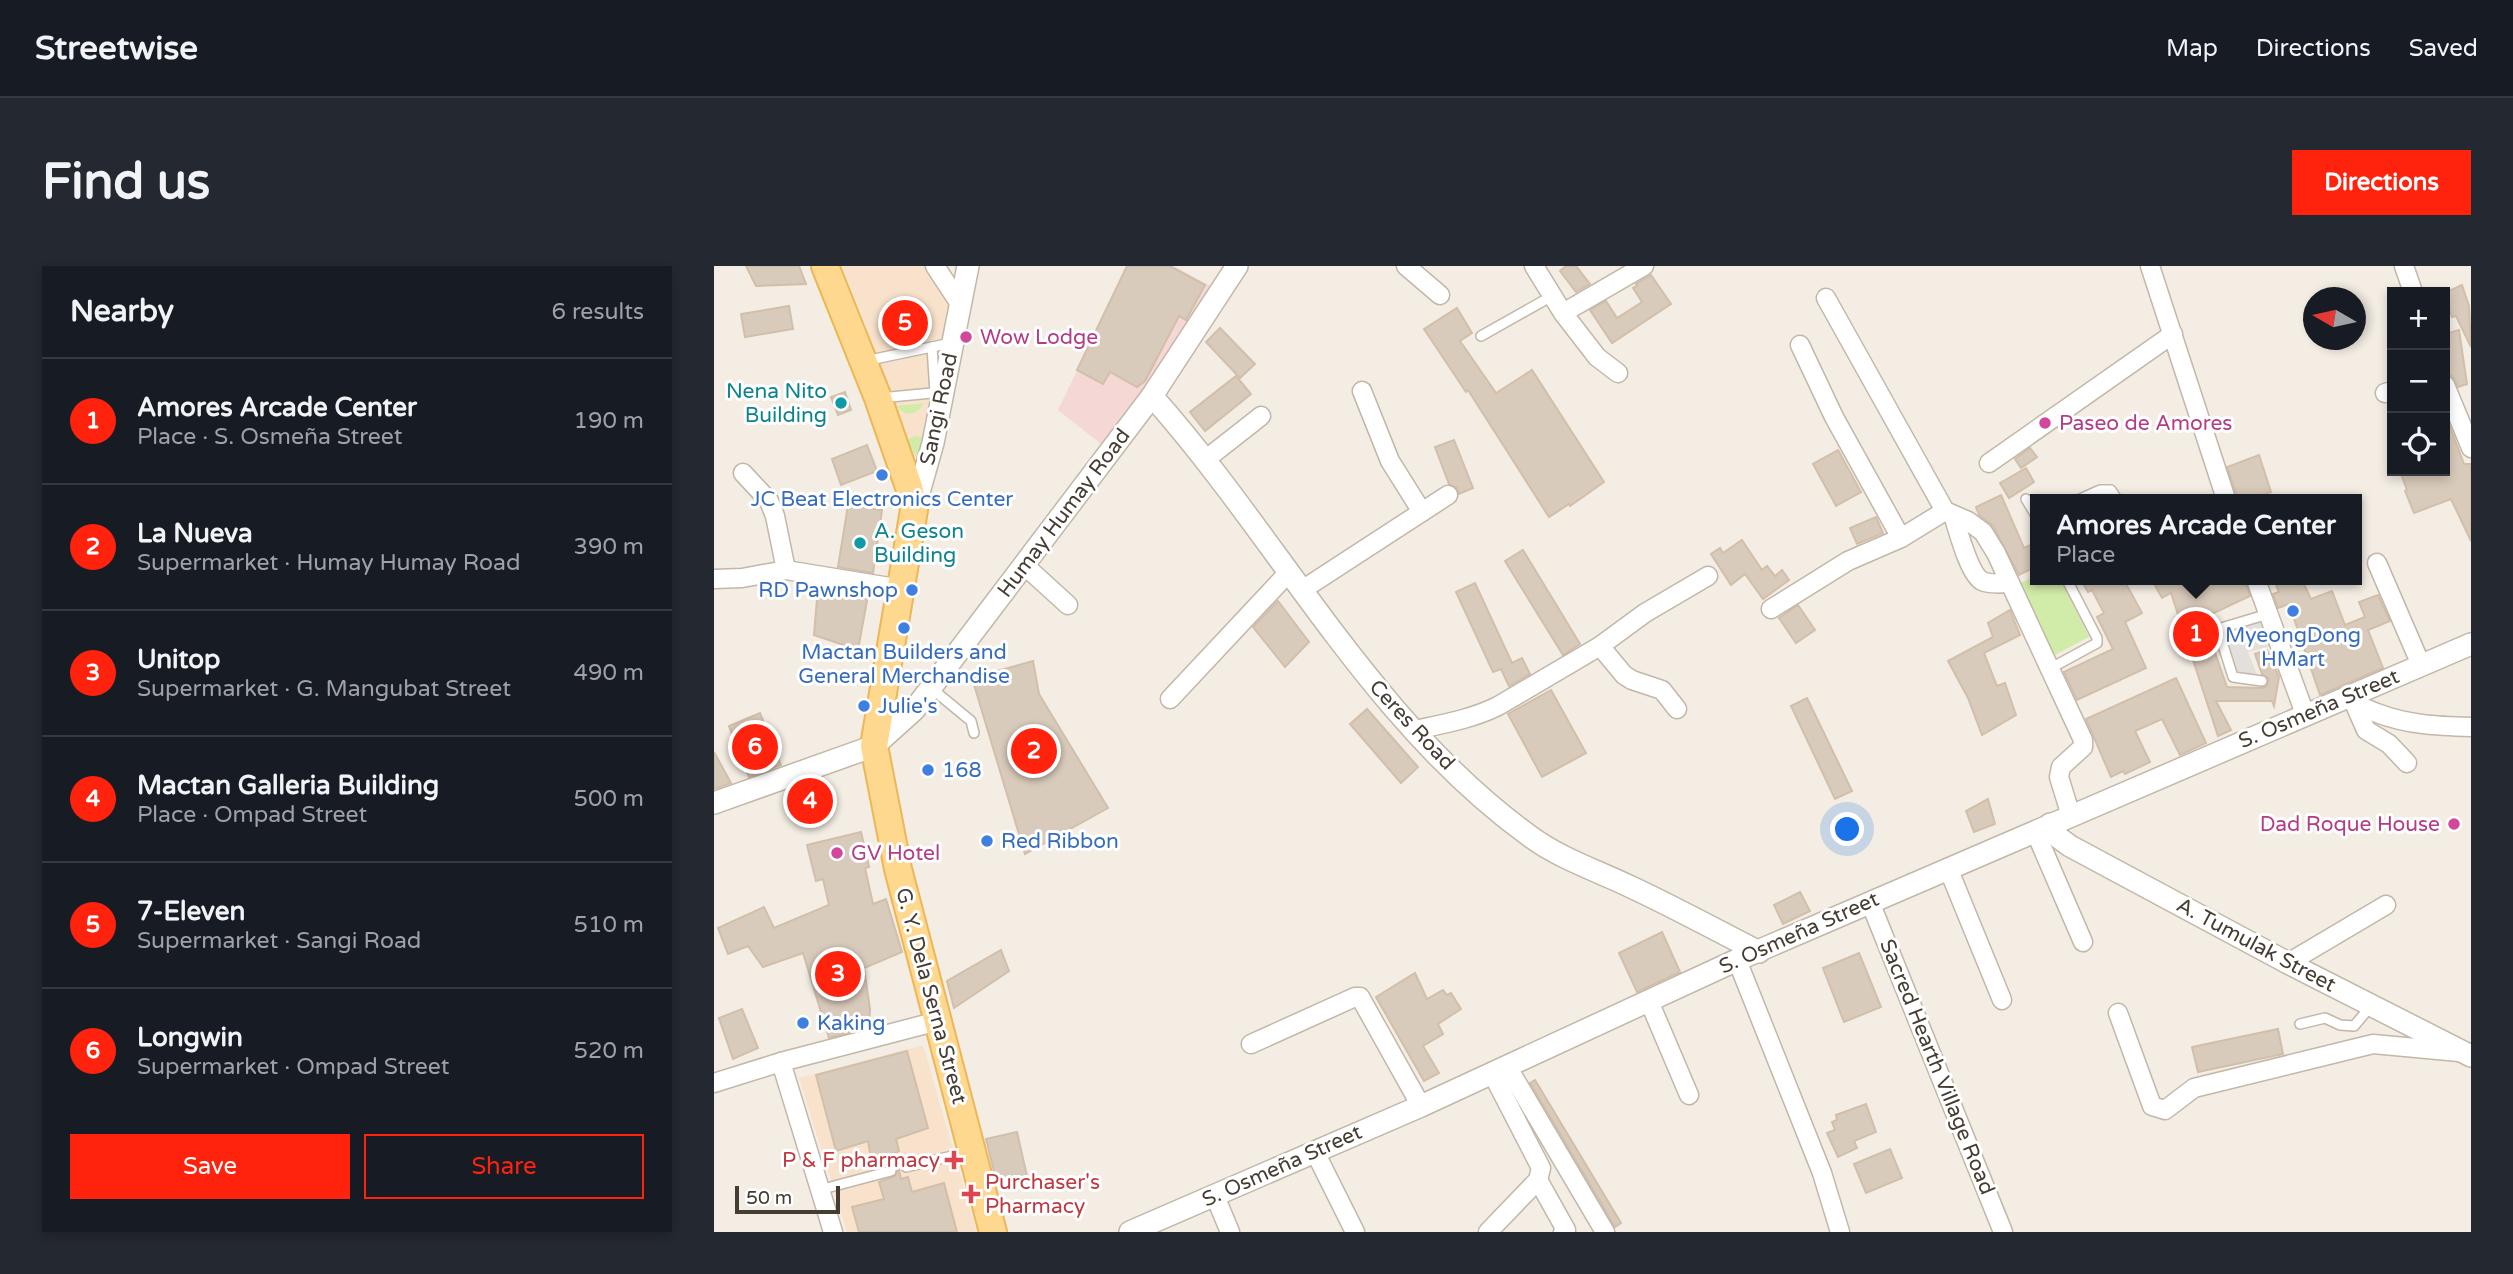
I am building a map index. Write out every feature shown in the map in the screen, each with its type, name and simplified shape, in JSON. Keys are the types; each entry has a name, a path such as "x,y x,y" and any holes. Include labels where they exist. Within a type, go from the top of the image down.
{"main road":[{"path":"825,266 878,398 909,487 914,510"},
{"name":"G. Y. Dela Serna Street","path":"914,510 874,746 898,869 993,1232"}],"street":[{"path":"935,266 960,304"},
{"name":"Sangi Road","path":"914,510 928,468 939,392 953,343 968,266"},
{"name":"Humay Humay Road","path":"874,746 914,710 1152,396 1237,266"},
{"path":"1406,266 1440,295"},
{"path":"1534,266 1563,313 1598,359 1618,373"},
{"path":"1563,313 1644,266"},
{"path":"2150,266 2224,494"},
{"path":"2404,266 2411,287"},
{"path":"1826,298 1949,513 1973,571 1981,580 2010,583"},
{"path":"1989,463 2172,334"},
{"path":"1800,345 1834,417 1901,538"},
{"path":"1362,391 1390,461 1422,512"},
{"name":"Ceres Road","path":"1152,396 1205,460 1366,677 1473,789 1533,839 1759,952"},
{"path":"2450,397 2471,448"},
{"path":"1205,460 1261,416"},
{"path":"743,473 769,501 775,516 786,570"},
{"path":"1302,590 1448,495"},
{"path":"1771,609 1848,561 1949,513"},
{"path":"1949,513 1968,521 1983,532 1996,552 2083,740 2083,747 2062,767 2059,777 2071,816"},
{"path":"2376,564 2421,665"},
{"path":"1024,565 1068,605"},
{"path":"714,579 742,578 786,570 902,589"},
{"path":"1170,699 1289,572"},
{"path":"1415,730 1486,712 1600,646 1645,613 1708,576"},
{"path":"2258,585 2286,682 2305,714"},
{"name":"S. Osmeña Street","path":"1130,1232 1421,1106 1737,960 2042,827 2305,714 2352,701 2421,665 2471,643"},
{"path":"1600,646 1623,675 1662,690 1677,709"},
{"path":"2352,701 2398,721 2421,726 2471,727"},
{"path":"2352,701 2366,730 2389,744 2407,763"},
{"path":"714,803 874,746"},
{"path":"2042,827 2083,942"},
{"name":"A. Tumulak Street","path":"2042,827 2070,846 2288,963 2468,1055"},
{"path":"1948,868 2002,1000"},
{"name":"Sacred Hearth Village Road","path":"1870,902 2003,1232"},
{"path":"2288,963 2386,905"},
{"path":"1737,960 1822,1173 1840,1232"},
{"path":"1251,1044 1358,997 1365,1004 1421,1106"},
{"path":"1649,1001 1689,1096"},
{"path":"2118,1013 2152,1106 2157,1109 2169,1108 2194,1088 2210,1083 2373,1044 2468,1055"},
{"path":"714,1083 780,1062 938,1021"},
{"path":"780,1062 829,1231"},
{"path":"1488,1232 1538,1180 1541,1168 1499,1069"},
{"path":"1499,1069 1605,1232"},
{"path":"1315,1152 1355,1232"},
{"path":"1538,1180 1566,1230 1563,1232"},
{"path":"1215,1196 1230,1232"}],"lane":[{"path":"1481,336 1552,296"},
{"path":"864,362 953,343"},
{"path":"878,398 939,392 932,347"},
{"path":"2092,494 2101,490 2115,494"},
{"path":"2026,499 2030,506"},
{"path":"2051,668 2097,643 2097,638 2070,585"},
{"path":"2262,681 2233,677 2218,629 2268,614"},
{"path":"931,688 971,722 974,733"},
{"path":"2300,1024 2325,1018 2340,1025 2354,1026 2371,1006"},
{"path":"906,1167 971,1151"},
{"path":"819,1190 891,1171"}],"shaded area":[{"path":"842,266 929,266 950,301 920,464 906,444 865,323"},
{"path":"1128,266 1173,266 1212,287 1105,447 1058,410"},
{"path":"2262,618 2271,646 2248,652 2260,682 2239,684 2222,630"},
{"path":"923,1045 977,1232 847,1232 799,1078"}],"green space":[{"path":"924,403 911,414 897,406"},
{"path":"915,436 924,437 919,461 906,440"},
{"path":"2030,578 2030,585 2063,585 2089,637 2051,657 2015,586"}],"building":[{"path":"746,266 799,266 806,284 756,286"},
{"path":"1127,266 1170,266 1205,285 1186,320 1179,316 1145,381 1137,387 1110,372 1103,384 1077,370"},
{"path":"1566,266 1576,266 1590,284 1576,292 1560,271"},
{"path":"1651,275 1671,304 1612,343 1590,310 1606,301 1617,318 1642,302 1633,288"},
{"path":"2462,285 2469,306 2471,347 2456,316 2452,317 2450,291"},
{"path":"789,306 793,329 745,337 741,314"},
{"path":"1457,308 1472,333 1460,341 1496,393 1532,370 1604,482 1549,517 1468,390 1466,392 1424,329"},
{"path":"924,309 929,326 886,337 882,319"},
{"path":"1220,328 1255,364 1240,378 1206,342"},
{"path":"2459,330 2467,384 2458,387 2450,375 2450,333"},
{"path":"1236,376 1251,394 1205,431 1190,412"},
{"name":"Nena Nito Building","path":"845,392 851,410 838,415 831,397"},
{"path":"2450,427 2464,464 2471,464 2471,541 2451,499 2414,513 2405,491 2407,490 2402,476 2450,476"},
{"path":"1454,440 1473,488 1459,494 1457,488 1449,484 1435,447"},
{"path":"867,445 877,471 841,485 832,459"},
{"path":"2030,448 2037,457 2021,468 2015,459"},
{"path":"1838,450 1861,492 1836,506 1813,464"},
{"path":"2259,455 2271,492 2236,494 2227,467"},
{"path":"2026,468 2034,482 2009,498 2000,483"},
{"path":"2001,495 2024,548 2030,545 2030,570 2019,575 1993,526 1979,515 1976,507"},
{"name":"A. Geson Building","path":"848,505 882,510 873,573 838,567"},
{"path":"1876,517 1883,533 1857,544 1850,528"},
{"path":"1742,540 1762,570 1767,566 1775,576 1782,570 1789,580 1763,599 1745,574 1731,585 1711,554 1720,548 1723,553"},
{"path":"1523,550 1580,644 1563,655 1505,561"},
{"path":"1475,583 1512,663 1522,658 1530,674 1509,686 1501,669 1493,672 1456,592"},
{"path":"2084,585 2127,585 2142,613 2125,622 2146,668 2077,700 2064,672 2113,649 2097,617 2104,613 2092,590 2088,592"},
{"path":"2155,585 2247,585 2250,596 2203,618 2227,687 2267,686 2269,679 2262,674 2255,654 2267,650 2279,677 2274,706 2272,701 2216,701 2231,730 2218,736 2171,593 2162,598"},
{"path":"2276,585 2304,585 2311,599 2332,591 2345,625 2365,617 2359,602 2378,595 2390,621 2368,630 2383,668 2320,695 2289,604 2278,608 2273,594 2279,592"},
{"path":"818,587 868,595 858,650 814,635"},
{"path":"1278,601 1309,642 1285,667 1253,627"},
{"path":"1798,605 1815,630 1796,643 1779,618"},
{"path":"2010,610 2020,635 1984,653 1997,686 2005,683 2016,715 1982,735 1968,698 1948,661 1993,637 1988,623"},
{"path":"1033,661 1039,694 1108,808 1025,854 972,678"},
{"path":"2176,678 2206,743 2180,755 2162,719 2135,731 2150,762 2125,774 2123,771 2111,777 2086,719"},
{"path":"1551,690 1586,753 1542,777 1508,714"},
{"path":"1807,698 1852,791 1835,799 1791,706"},
{"path":"1367,709 1418,767 1401,783 1350,724"},
{"path":"760,713 781,765 749,777 729,726"},
{"path":"714,752 731,783 714,789"},
{"path":"819,780 829,816 803,825 792,789"},
{"path":"1988,799 1995,824 1974,832 1966,811"},
{"path":"861,832 869,867 865,868 873,904 886,899 902,952 864,968 870,1009 869,1027 829,1038 803,953 763,967 748,946 728,954 718,928 764,907 774,928 829,905 823,879 816,881 807,845"},
{"path":"1800,892 1810,911 1783,924 1774,905"},
{"path":"1662,932 1680,972 1637,992 1619,953"},
{"path":"1001,950 1009,971 954,1008 947,981"},
{"path":"1859,953 1881,1007 1844,1022 1823,968"},
{"path":"1415,973 1427,999 1443,990 1447,995 1451,993 1461,1009 1438,1024 1443,1034 1423,1046 1439,1073 1424,1081 1376,997"},
{"path":"742,1009 758,1048 733,1059 719,1018"},
{"path":"2278,1029 2283,1054 2198,1072 2192,1047"},
{"path":"907,1051 928,1128 896,1139 899,1151 895,1153 901,1179 908,1177 912,1192 944,1183 957,1232 859,1232 852,1207 884,1199 879,1182 895,1176 898,1169 892,1164 882,1166 879,1156 871,1158 868,1141 836,1151 816,1075"},
{"path":"1535,1080 1621,1223 1615,1227 1530,1083"},
{"path":"1866,1104 1876,1132 1854,1141 1857,1148 1838,1157 1827,1133 1835,1130 1832,1122 1837,1120 1836,1115"},
{"path":"1017,1132 1027,1176 997,1184 986,1139"},
{"path":"1890,1149 1902,1178 1866,1193 1854,1164"}],"place":[{"name":"7-Eleven","path":"905,323"},
{"name":"Wow Lodge","path":"966,337"},
{"name":"Nena Nito Building","path":"841,403"},
{"name":"Paseo de Amores","path":"2045,423"},
{"name":"JC Beat Electronics Center","path":"882,475"},
{"name":"A. Geson Building","path":"860,543"},
{"name":"RD Pawnshop","path":"912,590"},
{"name":"MyeongDong HMart","path":"2293,611"},
{"name":"Mactan Builders and General Merchandise","path":"904,628"},
{"name":"Amores Arcade Center","path":"2196,634"},
{"name":"Julie's","path":"864,706"},
{"name":"Longwin","path":"755,747"},
{"name":"La Nueva","path":"1034,751"},
{"name":"168","path":"928,770"},
{"name":"Mactan Galleria Building","path":"810,801"},
{"name":"Dad Roque House","path":"2454,824"},
{"name":"Red Ribbon","path":"987,841"},
{"name":"GV Hotel","path":"837,853"},
{"name":"Unitop","path":"838,974"},
{"name":"Kaking","path":"803,1023"},
{"name":"P & F pharmacy","path":"954,1160"},
{"name":"Purchaser's Pharmacy","path":"971,1194"}]}
